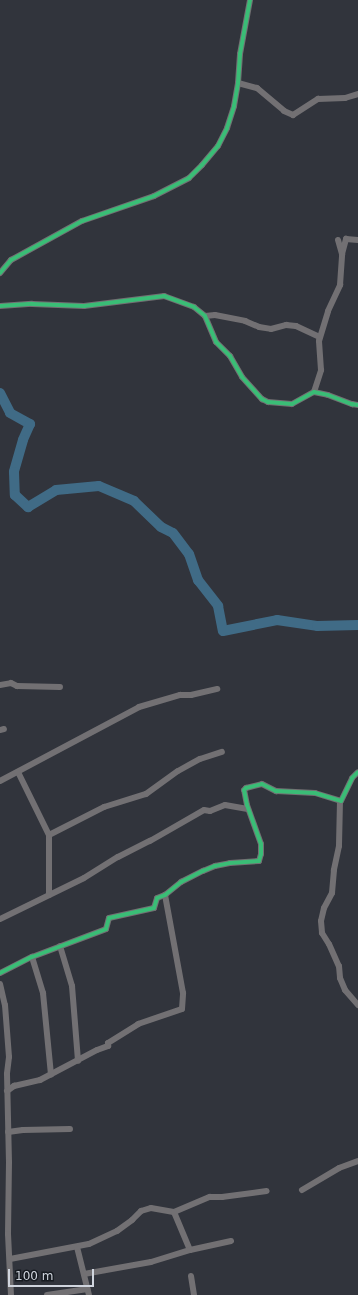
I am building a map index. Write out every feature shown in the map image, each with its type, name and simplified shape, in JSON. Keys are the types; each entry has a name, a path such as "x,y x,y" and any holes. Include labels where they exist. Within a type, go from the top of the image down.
{"street":[{"path":"0,273 11,260 82,221 154,196 189,178 218,146 227,128 238,83 240,54 250,0"},
{"path":"238,83 257,88 284,112 293,115 318,99 345,98 358,94"},
{"path":"314,392 322,370 320,337 328,311 340,286 342,254 346,239 358,240"},
{"path":"338,240 342,254"},
{"path":"0,306 32,304 84,306 164,296 194,307 205,316 216,342 230,356 242,377 262,399 268,402 292,404 314,392 328,394 358,405"},
{"path":"205,316 215,315 245,321 259,327 271,328 286,325 296,326 320,337"},
{"path":"0,685 11,683 17,686 60,687"},
{"path":"0,781 139,707 180,695 191,695 216,688"},
{"path":"48,835 104,807 146,794 178,771 200,759 222,752"},
{"path":"18,772 48,835 48,895"},
{"path":"358,772 352,778 344,797 340,801 339,846 334,870 332,893 324,908 321,921 322,933 339,966 340,978 345,990 358,1004"},
{"path":"0,973 60,946 106,929 109,918 154,908 157,898 165,895 181,882 215,866 230,863 259,861 261,844 248,809 244,789 260,784 276,790 315,792 340,801"},
{"path":"0,919 84,878 118,857 150,841 204,810 210,811 225,805 248,809"},
{"path":"7,1091 14,1086 34,1082 51,1075 97,1050 108,1046 108,1043 138,1024 182,1009 183,993 165,895"},
{"path":"60,946 72,986 78,1061"},
{"path":"32,958 43,993 51,1075"},
{"path":"0,984 5,1005 9,1057 7,1091 8,1234 11,1295"},
{"path":"8,1132 28,1129 70,1129"},
{"path":"302,1190 339,1168 358,1161"},
{"path":"10,1258 50,1250 77,1247 117,1231 145,1208 158,1208 174,1212 210,1197 222,1198 267,1191"},
{"path":"174,1212 190,1250"},
{"path":"84,1274 151,1262 190,1250 231,1241"},
{"path":"48,1295 89,1292 77,1247"},
{"path":"191,1276 194,1295"}],"waterway":[{"path":"0,393 10,413 30,424 23,440 14,472 15,495 28,507 56,490 99,486 134,501 161,527 173,533 189,554 198,580 218,606 223,631 277,620 317,626 358,625"}],"cycle path":[{"path":"0,273 11,260 82,221 154,196 189,178 202,165 218,146 227,128 234,106 238,83 240,54 250,0"},
{"path":"0,306 32,304 84,306 164,296 194,307 205,316 216,342 230,356 242,377 262,399 268,402 292,404 314,392 358,405"},
{"path":"0,973 32,957 106,929 109,918 154,908 157,898 165,895 181,882 203,871 215,866 230,863 259,861 261,844 247,805 244,790 246,788 262,784 276,791 315,793 341,801 352,778 358,772"}]}
